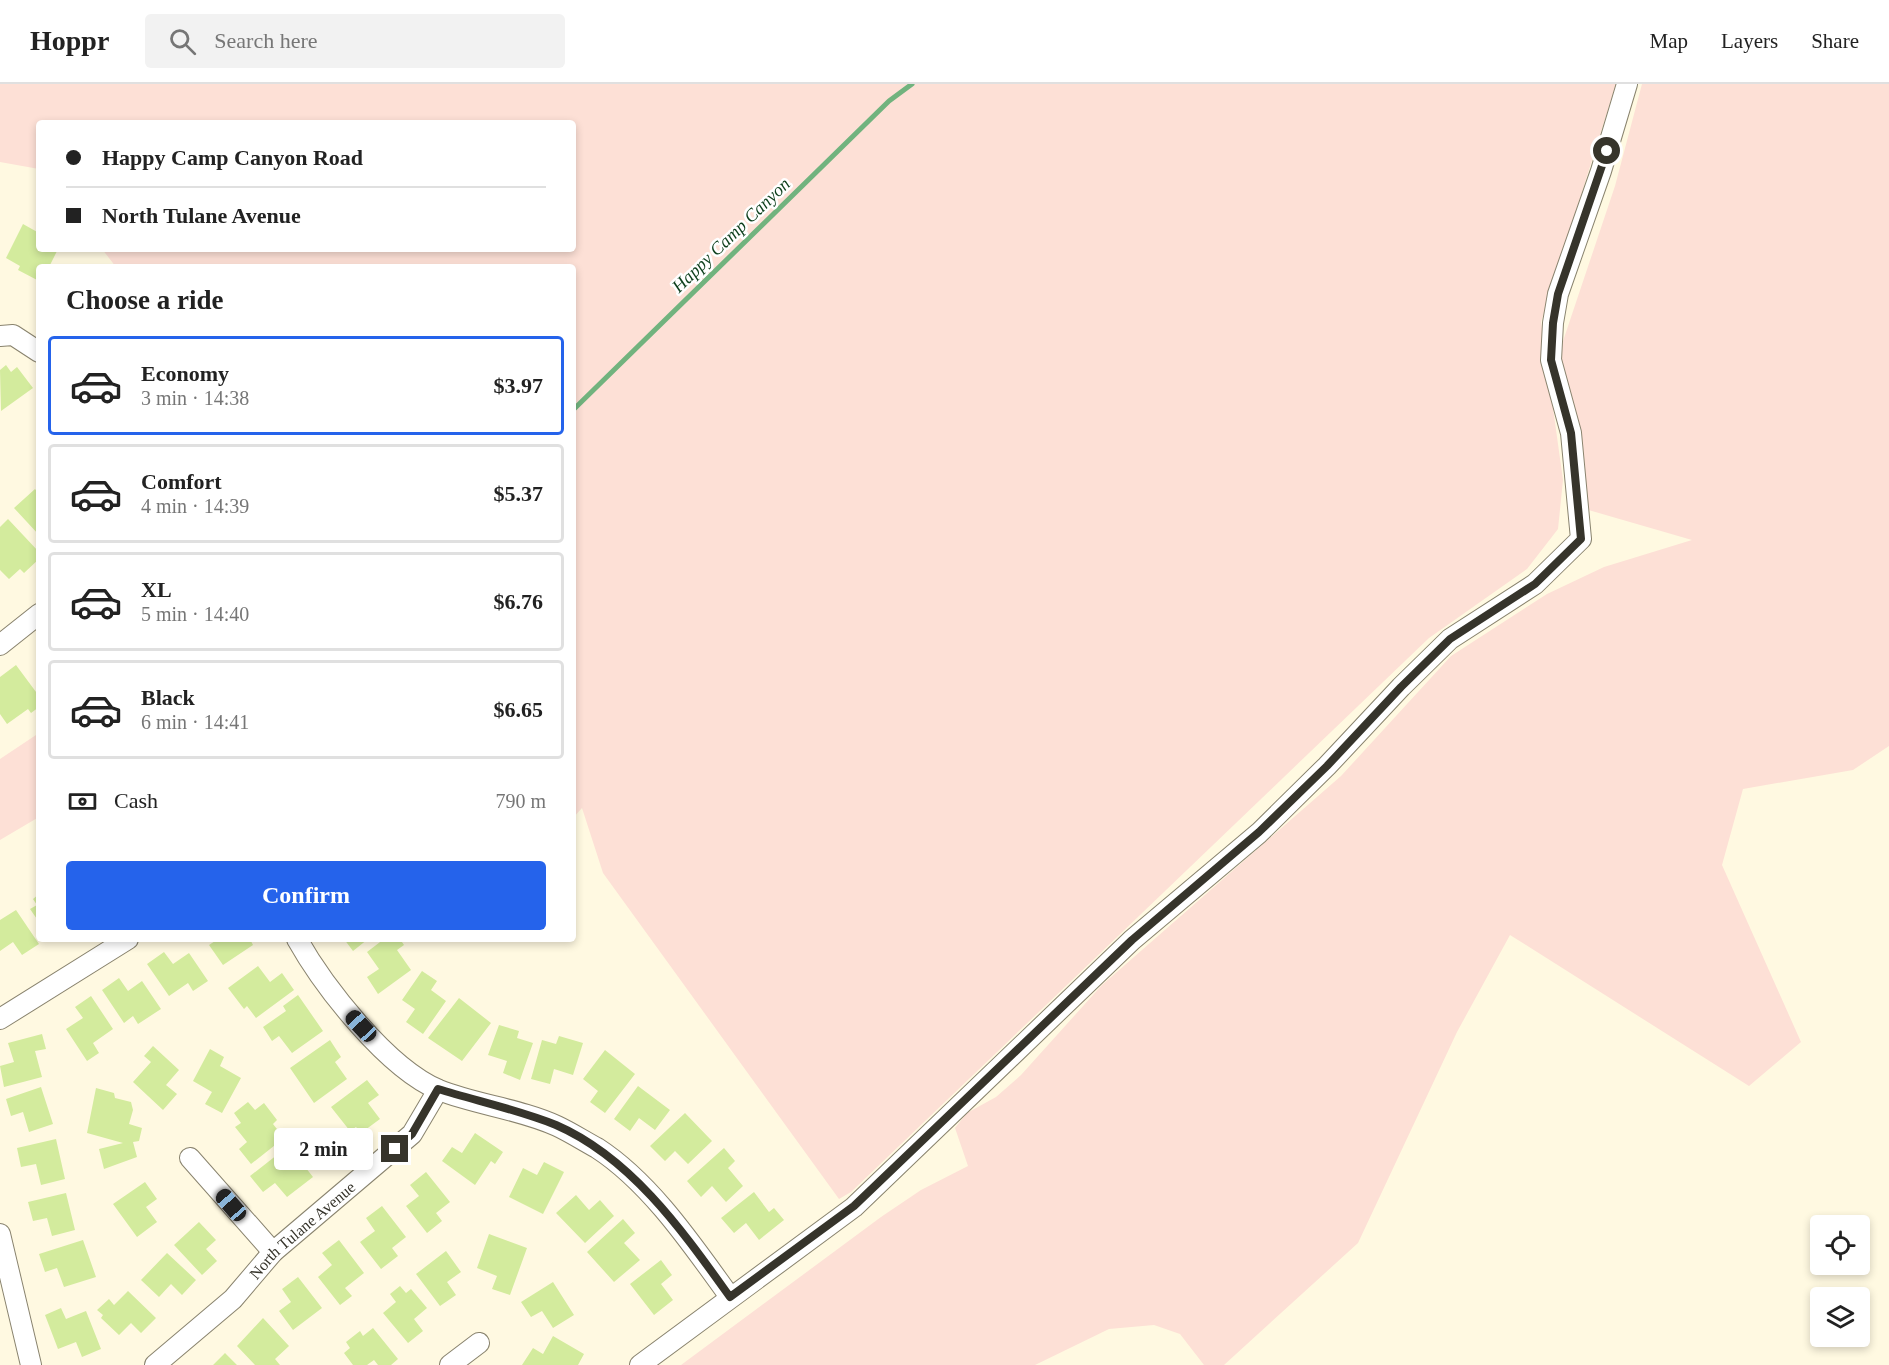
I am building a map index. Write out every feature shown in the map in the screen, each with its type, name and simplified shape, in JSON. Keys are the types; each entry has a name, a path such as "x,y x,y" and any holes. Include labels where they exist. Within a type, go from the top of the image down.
{"street":[{"path":"640,1365 854,1206 1132,940 1259,832 1327,766 1401,687 1450,639 1535,584 1581,539 1571,433 1551,360 1553,323 1558,294 1601,171 1626,84"},
{"path":"0,336 14,334 36,350"},
{"path":"0,645 36,617"},
{"path":"0,1019 123,942"},
{"path":"299,942 345,1009 407,1070 438,1089 557,1126 599,1150 644,1189 681,1230 730,1297"},
{"name":"North Tulane Avenue","path":"155,1365 233,1299 273,1252 412,1134 438,1089"},
{"path":"190,1158 273,1252"},
{"path":"0,1234 31,1365"},
{"path":"450,1365 479,1343"}],"shaded area":[{"path":"0,84 1616,84 1541,322 1563,480 1558,529 1527,569 1429,638 851,1192 839,1199 603,873 582,808 576,815 576,264 114,264 104,252 576,252 576,120 36,120 36,168 0,162"},
{"path":"1642,84 1889,84 1889,746 1853,770 1743,789 1722,865 1801,1042 1749,1086 1510,935 1457,1032 1358,1243 1224,1365 1204,1365 1180,1334 1154,1325 1109,1329 1035,1365 681,1365 881,1217 921,1190 968,1166 955,1128 967,1113 996,1097 1021,1075 1102,985 1341,776 1451,656 1547,594 1604,567 1692,540 1585,509 1557,359 1615,186"},
{"path":"36,735 36,819 0,840 0,759"}],"building":[{"path":"23,224 36,231 36,252 56,252 50,264 36,264 36,279 18,270 20,266 6,258"},
{"path":"6,365 11,372 17,367 33,388 1,411 0,370"},
{"path":"35,489 36,532 14,508"},
{"path":"8,519 36,549 36,562 24,573 20,569 9,579 0,570 0,527"},
{"path":"16,665 36,692 36,709 31,713 28,709 7,724 0,714 0,677"},
{"path":"36,906 36,918 30,909"},
{"path":"16,910 39,944 22,955 13,942 0,951 0,920"},
{"path":"214,942 252,942 253,945 223,965 209,945"},
{"path":"346,942 364,942 353,951"},
{"path":"380,942 402,942 404,945 397,950 411,970 378,994 367,977 379,969 367,952"},
{"path":"164,952 173,964 189,953 208,981 193,991 188,983 169,996 147,964"},
{"path":"258,966 270,982 282,973 294,990 256,1018 247,1006 244,1009 228,988"},
{"path":"422,971 437,981 431,990 446,1001 423,1034 406,1022 415,1009 402,1000"},
{"path":"119,978 128,991 142,981 161,1009 138,1024 133,1016 124,1023 102,990"},
{"path":"298,995 323,1031 292,1053 279,1036 272,1041 263,1027 286,1011 283,1006"},
{"path":"91,996 113,1029 93,1043 99,1053 87,1061 66,1029 83,1018 75,1007"},
{"path":"459,998 491,1023 462,1061 428,1038"},
{"path":"499,1025 519,1031 517,1038 533,1043 520,1080 503,1073 507,1061 488,1055"},
{"path":"42,1034 46,1049 35,1051 42,1077 4,1087 0,1066 14,1062 8,1043"},
{"path":"559,1036 583,1043 573,1075 554,1069 550,1084 531,1079 542,1040 556,1044"},
{"path":"330,1040 341,1057 335,1062 347,1079 314,1103 290,1068"},
{"path":"153,1046 179,1070 166,1085 177,1094 163,1110 133,1082 151,1062 144,1056"},
{"path":"210,1049 224,1057 220,1066 241,1078 222,1113 205,1104 212,1092 193,1081"},
{"path":"605,1050 635,1074 605,1113 590,1102 598,1091 583,1079"},
{"path":"367,1080 379,1095 368,1103 380,1119 361,1133 356,1127 350,1131 331,1107"},
{"path":"638,1086 670,1110 655,1130 639,1118 630,1131 614,1119"},
{"path":"41,1087 53,1124 29,1132 23,1112 11,1116 6,1099"},
{"path":"96,1088 114,1093 115,1098 131,1102 133,1110 129,1124 142,1128 139,1141 133,1142 137,1157 104,1169 99,1149 123,1143 87,1133"},
{"path":"248,1102 255,1110 264,1103 277,1120 273,1124 284,1138 251,1164 239,1149 247,1142 235,1127 241,1123 234,1113"},
{"path":"685,1113 712,1141 688,1164 675,1151 665,1161 650,1146"},
{"path":"475,1133 503,1152 495,1164 491,1161 475,1185 442,1161 452,1147 462,1153"},
{"path":"56,1139 65,1179 41,1185 36,1164 21,1167 17,1148"},
{"path":"724,1148 735,1161 728,1168 743,1186 726,1202 712,1186 701,1197 687,1181"},
{"path":"282,1151 295,1168 302,1163 313,1177 287,1197 275,1183 263,1192 250,1176"},
{"path":"544,1162 564,1172 543,1214 509,1197 523,1168 537,1175"},
{"path":"426,1172 450,1202 436,1213 442,1221 427,1233 406,1206 419,1196 410,1185"},
{"path":"145,1182 157,1199 146,1207 157,1222 137,1237 113,1204"},
{"path":"754,1192 769,1212 774,1208 784,1220 759,1240 746,1223 734,1233 721,1218"},
{"path":"66,1193 75,1230 52,1236 47,1218 33,1221 28,1202"},
{"path":"576,1195 589,1210 600,1200 614,1216 585,1243 556,1213"},
{"path":"382,1206 406,1237 392,1248 398,1256 381,1269 360,1242 375,1231 366,1218"},
{"path":"623,1219 635,1233 624,1243 640,1260 614,1282 587,1252"},
{"path":"199,1222 216,1240 206,1249 217,1261 202,1275 174,1245"},
{"path":"489,1234 527,1248 510,1295 492,1289 497,1276 477,1268"},
{"path":"83,1240 96,1277 64,1287 57,1268 45,1272 39,1254"},
{"path":"339,1240 364,1273 345,1288 352,1296 340,1305 318,1277 332,1265 322,1253"},
{"path":"446,1251 461,1272 447,1282 456,1295 440,1306 416,1274"},
{"path":"167,1253 196,1280 182,1295 171,1284 159,1297 141,1280"},
{"path":"661,1260 672,1275 661,1284 673,1300 654,1315 630,1284"},
{"path":"298,1277 322,1308 293,1330 279,1311 291,1302 282,1289"},
{"path":"553,1282 574,1315 553,1328 542,1311 531,1317 521,1302"},
{"path":"400,1286 406,1293 411,1289 427,1308 414,1319 423,1331 408,1343 383,1313 396,1302 390,1294"},
{"path":"128,1291 156,1318 141,1333 131,1323 119,1335 101,1318 103,1315 97,1310 109,1299 114,1305"},
{"path":"61,1308 66,1319 86,1311 101,1349 82,1357 76,1342 58,1349 45,1315"},
{"path":"263,1318 289,1346 275,1359 280,1365 255,1365 237,1346"},
{"path":"373,1328 398,1359 391,1365 378,1365 374,1360 367,1365 353,1365 344,1353 350,1348 346,1342 360,1331 363,1336"},
{"path":"553,1336 584,1354 578,1365 522,1365 533,1348 543,1354"},
{"path":"225,1353 237,1365 213,1365"}],"waterway":[{"name":"Happy Camp Canyon","path":"576,407 889,101 912,84"}],"route":[{"path":"395,1149 412,1134 429,1109 438,1089 557,1126 599,1150 644,1189 681,1230 730,1297 854,1206 885,1179 1132,940 1259,832 1327,766 1401,687 1450,639 1535,584 1581,539 1571,433 1551,360 1553,323 1558,294 1607,151"}]}
